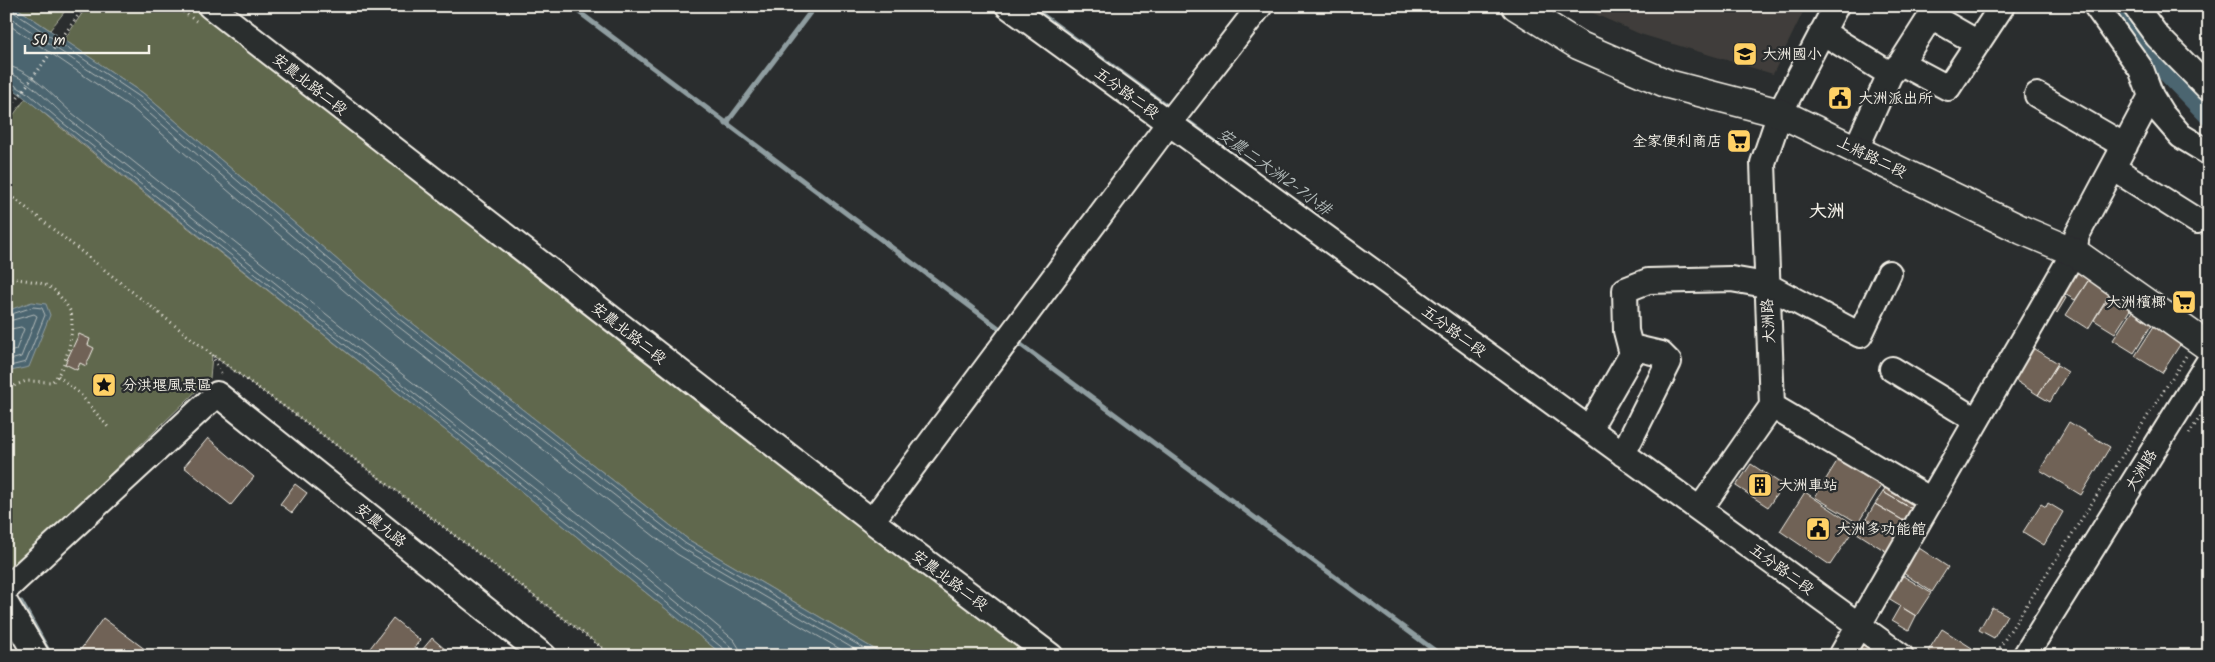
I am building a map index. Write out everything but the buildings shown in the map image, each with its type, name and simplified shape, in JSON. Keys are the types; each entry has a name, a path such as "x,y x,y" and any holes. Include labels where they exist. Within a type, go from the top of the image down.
{"main road":[{"name":"上將路二段","path":"1516,6 1578,45 1668,84 1780,112 2022,230 2074,252 2205,349"}],"street":[{"name":"安農北路二段","path":"210,6 872,521 1051,656"},
{"name":"五分路二段","path":"1008,6 1901,656"},
{"path":"872,521 1169,124 1260,6"},
{"name":"大洲路","path":"1772,406 1766,285 1763,163 1780,112 1836,6"},
{"path":"1822,32 1896,69 1948,88 2002,6"},
{"path":"2096,6 2141,69 2151,96 2162,114 2181,136 2209,154"},
{"path":"2136,6 2157,36 2209,89"},
{"path":"1856,149 1896,69 1931,16 1978,43"},
{"path":"2037,95 2125,146"},
{"path":"1841,656 2074,252 2077,235 2151,96"},
{"path":"2113,168 2197,221"},
{"path":"1589,429 1632,354 1626,331 1625,290 1648,281 1730,279 1766,285 1860,335 1889,273"},
{"path":"1623,454 1669,362 1655,352 1630,347"},
{"name":"大洲路","path":"2025,656 2205,349"},
{"path":"1892,369 1976,420"},
{"name":"安農九路","path":"6,589 217,394 544,656"},
{"path":"1700,509 1772,406 1931,500"},
{"path":"6,604 37,656"}],"path":[{"path":"6,114 85,6"},
{"path":"6,192 211,354 307,423 613,656"},
{"path":"6,278 32,281 54,290 71,312 70,344 58,376 52,382 26,380 6,389"},
{"path":"1994,656 2205,349"},
{"path":"58,376 79,394 108,427"}],"shaded area":[{"name":"大洲國小","path":"1577,6 1806,6 1773,74 1640,34"}],"green space":[{"path":"14,6 69,6 50,30"},
{"path":"87,6 190,6 279,70 1037,656 886,656 689,540 397,311 143,93 64,40"},
{"path":"26,98 60,127 459,441 724,656 613,656 307,423 212,355 210,378 6,574 6,125"}],"water":[{"path":"6,6 14,6 143,93 397,311 689,540 886,656 724,656 459,441 6,83"},
{"path":"32,302 46,304 50,315 29,367 6,372 6,311"}],"waterway":[{"path":"571,6 1004,332"},
{"path":"726,124 815,6"},
{"name":"安農二大洲2-7小排","path":"1030,6 1171,109"},
{"path":"2115,6 2150,56 2209,117"},
{"name":"安農二大洲2-7小排","path":"1182,117 1257,173"},
{"path":"1017,342 1442,656"},
{"path":"21,602 51,656"}],"place":[{"name":"大洲國小","path":"1745,54"},
{"name":"大洲派出所","path":"1840,98"},
{"name":"全家便利商店","path":"1739,141"},
{"name":"大洲檳榔","path":"2184,302"},
{"name":"分洪堰風景區","path":"104,385"},
{"name":"大洲車站","path":"1760,485"},
{"name":"大洲多功能館","path":"1818,529"}],"district":[{"name":"大洲","path":"1827,211"}]}
